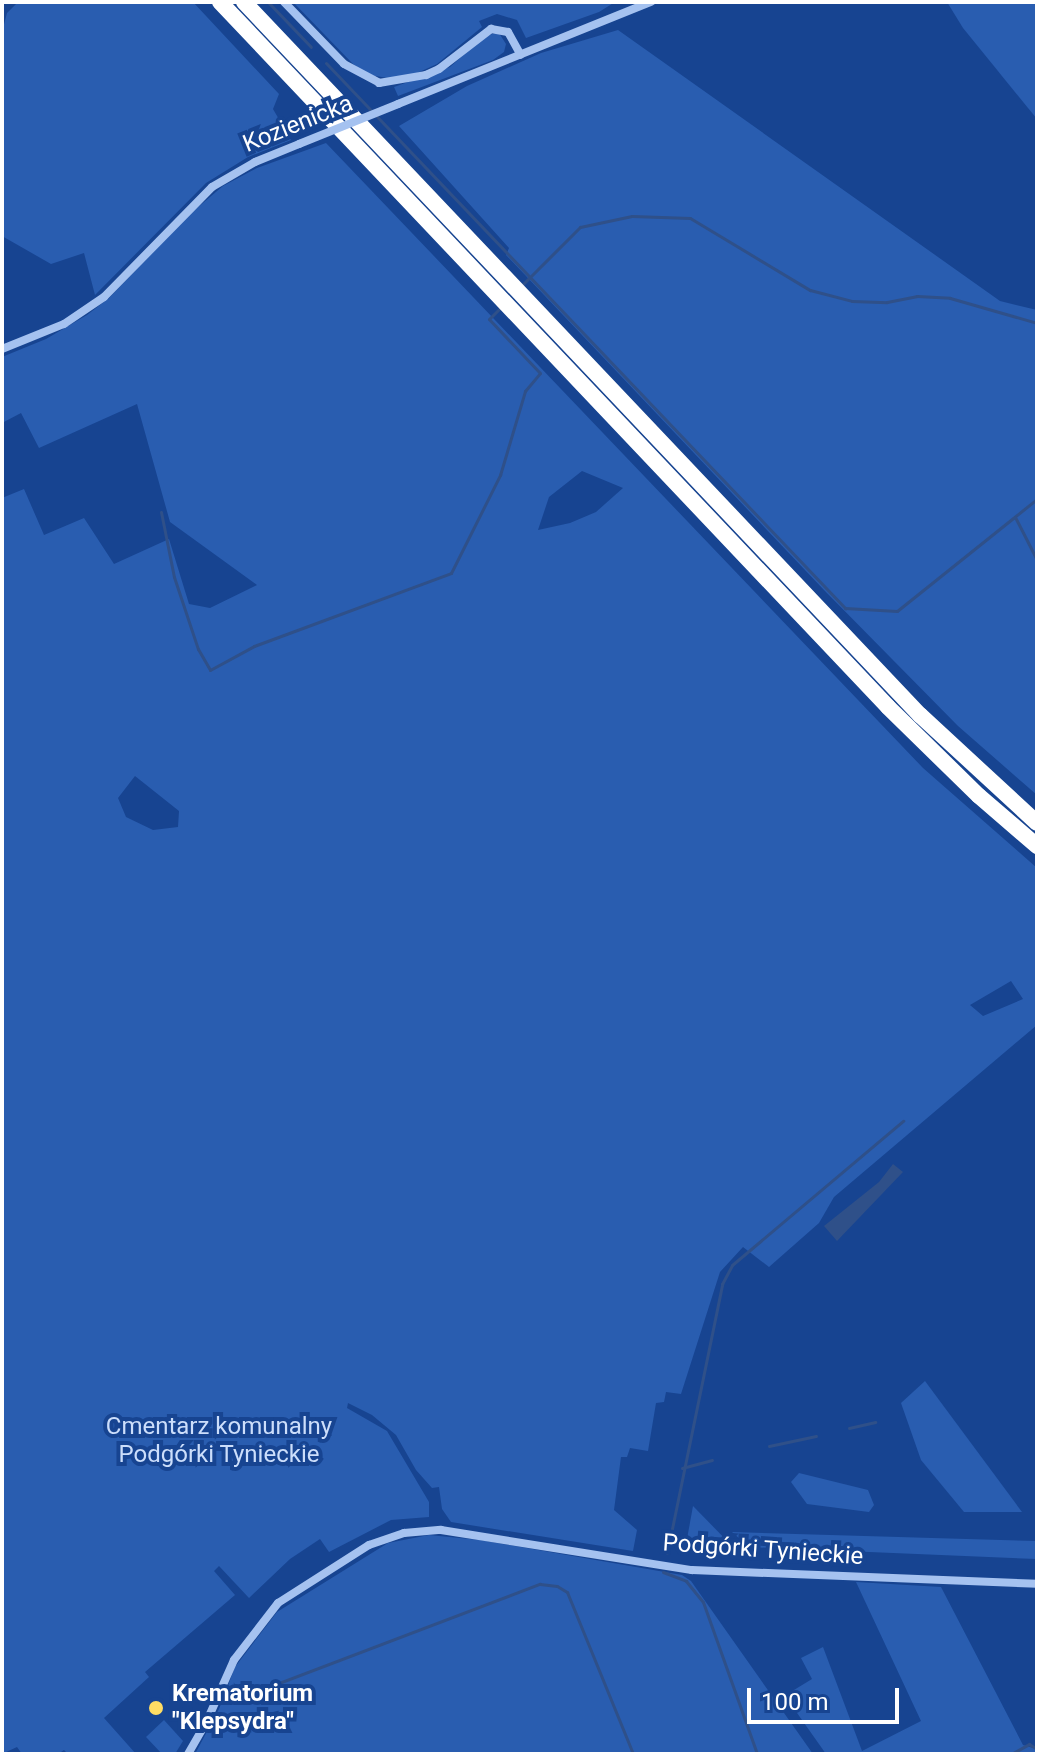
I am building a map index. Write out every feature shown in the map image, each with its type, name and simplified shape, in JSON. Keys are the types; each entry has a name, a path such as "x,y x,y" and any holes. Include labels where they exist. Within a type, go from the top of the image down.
{"highway":[{"path":"220,2 888,707 960,779 1037,846"},
{"path":"244,2 920,715 1037,823"}],"street":[{"path":"284,2 344,64 379,83 426,75 449,63 491,29 508,32 521,55"},
{"name":"Kozienicka","path":"2,349 64,324 91,306 212,187 255,162 651,2"},
{"name":"Podgórki Tynieckie","path":"188,1754 206,1723 234,1660 278,1603 369,1545 404,1533 441,1530 692,1570 1037,1584"}],"green space":[{"path":"18,2 193,2 279,94 273,109 291,140 248,157 206,183 95,295 84,253 51,264 2,236 2,32 7,13"},
{"path":"293,2 615,2 599,12 526,38 517,20 497,14 479,21 482,27 437,64 415,74 388,78 369,75 353,64"},
{"path":"947,2 1037,2 1037,119 963,28"},
{"path":"618,30 1000,301 1037,310 1037,795 958,726 824,590 506,255 509,248 399,126 467,86 541,53"},
{"path":"499,33 506,44 504,52 493,60 398,96 394,87 450,67 486,35"},
{"name":"Cmentarz komunalny Podgórki Tynieckie","path":"326,143 923,768 1037,868 1037,1025 834,1197 819,1223 769,1267 743,1247 720,1272 681,1394 666,1392 664,1402 656,1403 648,1451 630,1448 627,1457 621,1457 614,1510 637,1530 633,1551 451,1522 442,1509 439,1487 432,1488 416,1470 396,1435 372,1415 348,1403 347,1408 387,1431 429,1502 429,1517 391,1520 329,1552 320,1539 290,1559 249,1598 219,1566 214,1571 235,1595 145,1672 149,1677 104,1718 136,1754 68,1754 64,1750 58,1754 22,1754 17,1747 2,1754 2,498 24,489 44,535 84,518 114,564 169,539 189,604 210,608 257,585 170,522 137,404 39,448 21,413 2,423 2,357 46,339 87,315 109,298 191,213 223,186 257,168","holes":["582,471 623,488 596,512 570,523 538,530 549,497","135,776 179,811 178,827 153,830 126,817 118,798","1011,981 1023,999 983,1016 970,1005"]},
{"path":"925,1381 1022,1512 964,1512 921,1460 901,1403"},
{"path":"799,1473 868,1490 874,1505 869,1512 807,1504 791,1482"},
{"path":"693,1506 737,1551 685,1550"},
{"path":"732,1532 1037,1541 1037,1559 749,1547"},
{"path":"429,1535 480,1540 682,1575 691,1581 813,1754 195,1754 219,1709 235,1667 277,1612 388,1543"},
{"path":"856,1582 941,1587 1023,1745 1037,1749 1037,1754 826,1754 790,1703 789,1693 812,1679 801,1658 823,1647 862,1751 921,1721"},
{"path":"164,1720 183,1741 175,1754 162,1754 146,1737"}],"shaded area":[{"path":"893,1164 903,1172 837,1241 824,1226 879,1182"}],"waterway":[{"path":"268,2 311,47"},
{"path":"326,63 845,608 897,611 1037,499"},
{"path":"523,284 580,227 632,216 690,218 810,290 852,301 887,302 917,296 950,298 1037,323"},
{"path":"161,512 174,577 198,649 210,670 254,646 451,573 500,475 525,391 540,373 489,319 500,308"},
{"path":"1015,517 1037,560"},
{"path":"667,1553 722,1284 732,1265 903,1121"},
{"path":"849,1428 875,1422"},
{"path":"769,1446 816,1436"},
{"path":"682,1468 712,1460"},
{"path":"663,1572 686,1581 703,1602 757,1754"},
{"path":"226,1703 540,1584 557,1586 567,1592 633,1754"},
{"path":"1011,1754 1029,1744 1037,1749"}],"place":[{"name":"Krematorium \"Klepsydra\"","path":"156,1708"}]}
